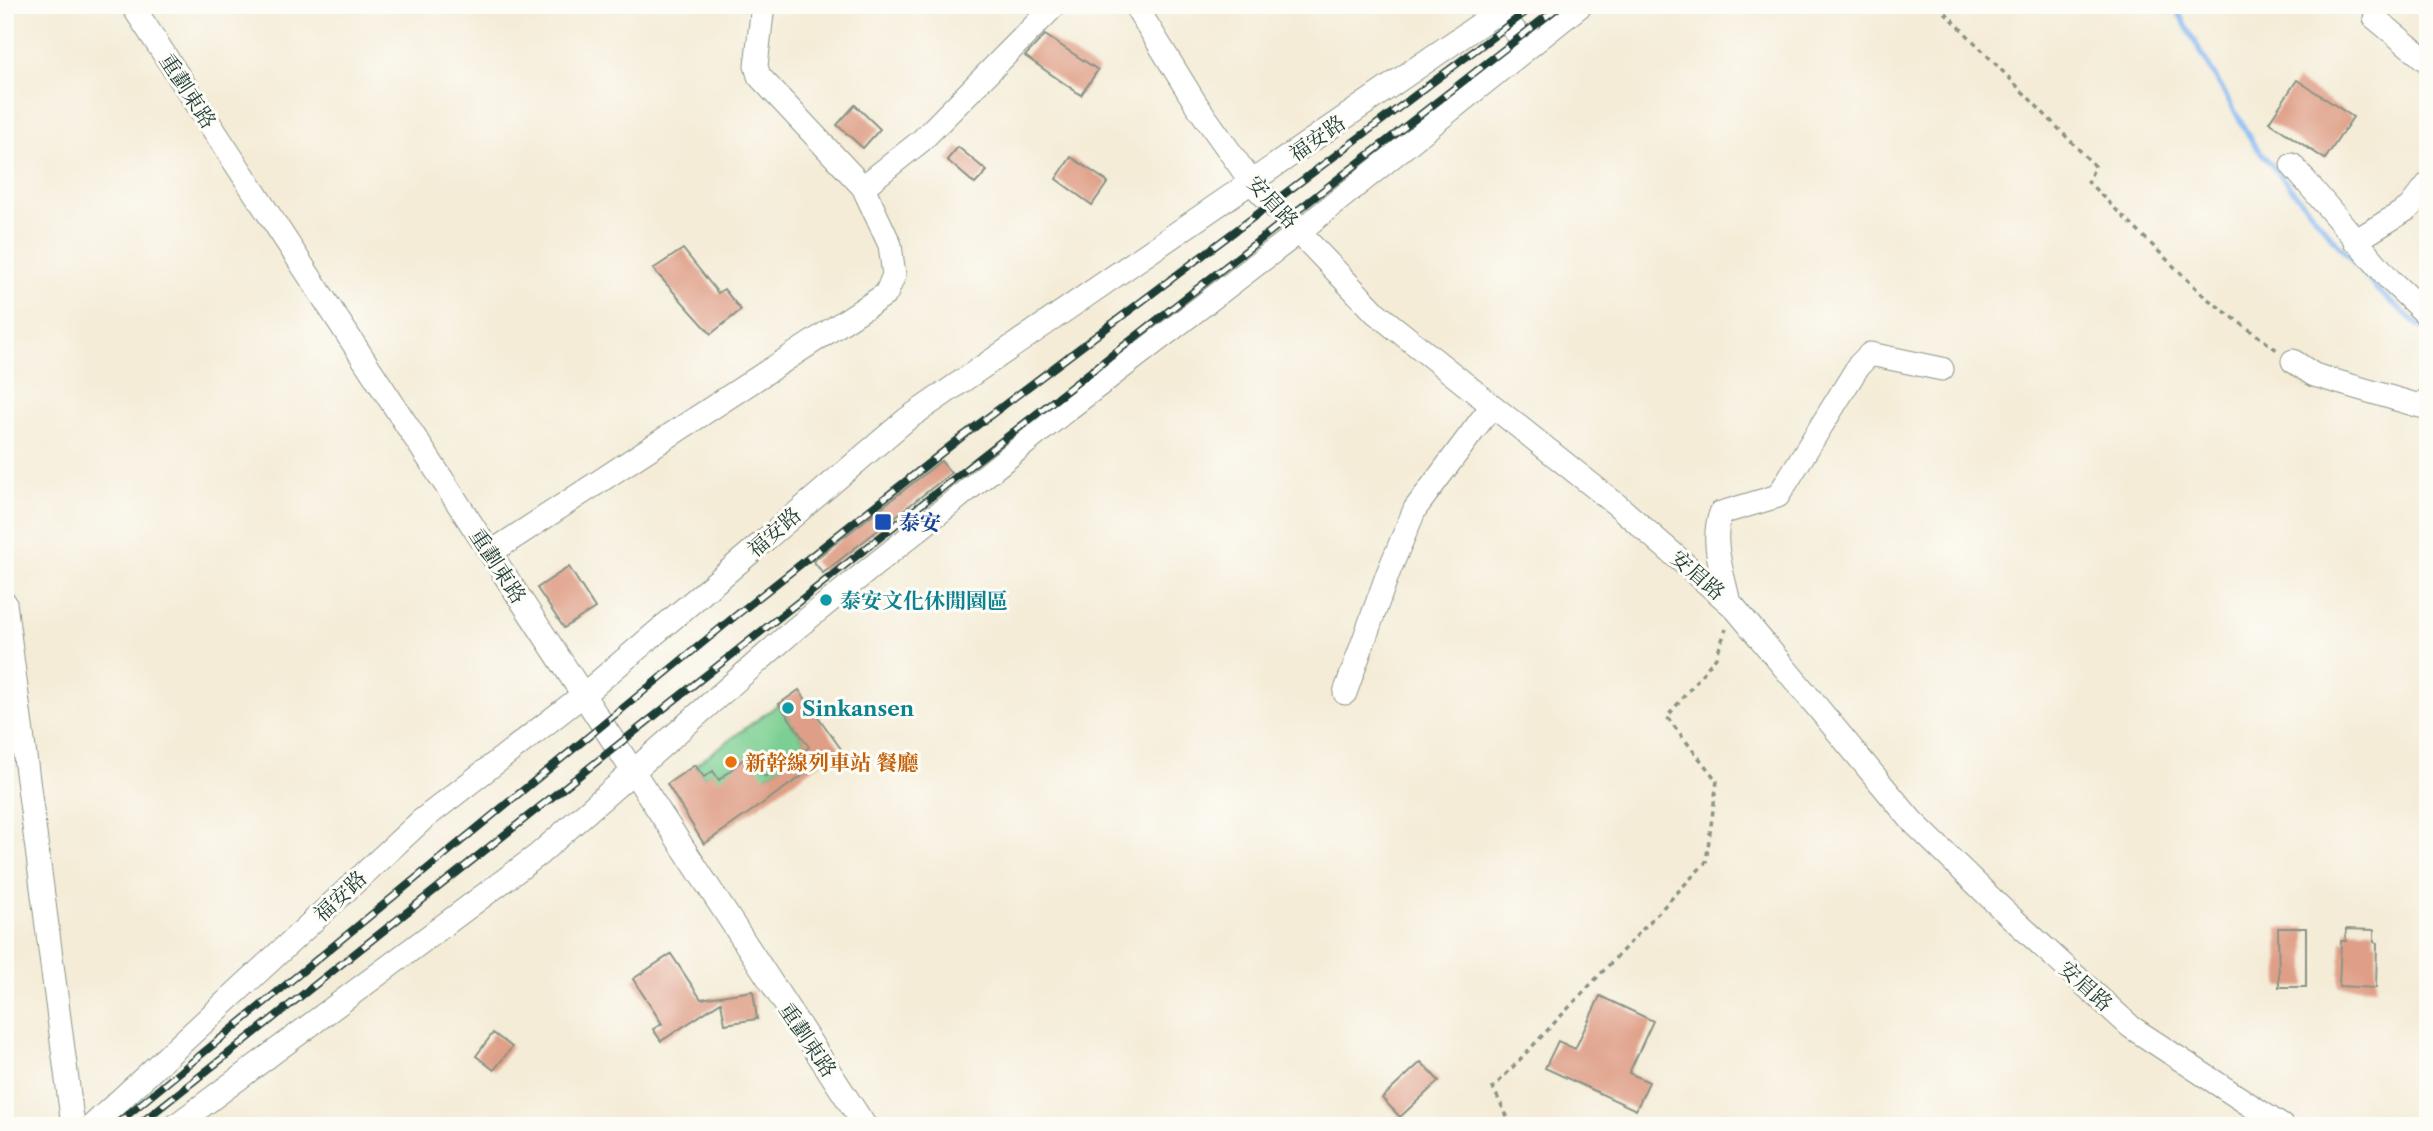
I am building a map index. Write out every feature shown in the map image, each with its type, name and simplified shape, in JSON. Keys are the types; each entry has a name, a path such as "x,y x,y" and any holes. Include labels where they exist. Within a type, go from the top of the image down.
{"street":[{"name":"重劃東路","path":"132,5 865,1126"},
{"path":"490,553 886,294 894,275 890,245 863,187 759,76 757,66 763,5"},
{"path":"863,187 921,141 1055,5"},
{"name":"安眉路","path":"1135,5 1196,104 1252,183 1376,313 1617,505 1731,605 1912,821 2001,908 2131,1027 2282,1126"},
{"path":"175,1126 537,855 634,773 795,629 1068,409 1300,231 1581,5"},
{"path":"1503,9 1529,47"},
{"name":"福安路","path":"92,1126 422,820 583,695 907,419 1503,9"},
{"path":"2375,18 2428,62"},
{"path":"2292,165 2355,241 2428,316"},
{"path":"2355,241 2409,208 2428,184"},
{"path":"1731,605 1716,543 1716,526 1721,513 1778,496 1859,365 1870,354 1942,369"},
{"path":"2293,362 2314,375 2420,407 2428,399"},
{"path":"1345,693 1388,573 1415,509 1491,407"},
{"path":"5,603 72,1126"}],"path":[{"path":"1938,5 2095,166 2088,182 2205,297 2293,362"},
{"path":"1512,1126 1493,1088 1706,862 1717,781 1667,717 1716,657 1731,605"}],"green space":[{"path":"779,704 809,747 725,805 713,772 704,777 695,765"}],"building":[{"path":"1045,35 1098,70 1081,95 1025,56"},
{"path":"2297,80 2353,117 2325,159 2269,122"},
{"path":"855,105 880,129 863,148 837,125"},
{"path":"958,147 987,171 975,184 947,160"},
{"path":"1071,157 1108,182 1092,205 1056,179"},
{"path":"683,249 718,293 724,289 741,310 711,334 653,269"},
{"path":"941,461 951,473 823,573 813,561"},
{"path":"569,567 595,608 564,628 537,588"},
{"path":"799,690 841,749 704,844 667,784 695,765 704,777 713,771 719,780 748,755 765,777 809,747 779,704"},
{"path":"2278,928 2306,928 2306,987 2279,987"},
{"path":"2346,929 2374,930 2374,942 2377,943 2376,988 2339,986 2341,941 2346,941"},
{"path":"671,954 701,999 753,991 757,1019 725,1024 721,1002 661,1041 653,1029 662,1024 633,979"},
{"path":"1600,996 1653,1021 1629,1073 1649,1082 1636,1110 1545,1068 1558,1041 1575,1049"},
{"path":"493,1033 512,1047 494,1070 476,1056"},
{"path":"1421,1062 1439,1081 1400,1117 1382,1098"}],"waterway":[{"path":"2174,5 2253,143 2376,289 2428,333"}],"railway":[{"path":"114,1126 734,617 963,436 1535,5"},
{"path":"137,1126 980,458 1561,5"}],"place":[{"name":"泰安","path":"883,522"},
{"name":"泰安文化休閒園區","path":"826,600"},
{"name":"Sinkansen","path":"788,708"},
{"name":"新幹線列車站 餐廳","path":"731,762"}]}
